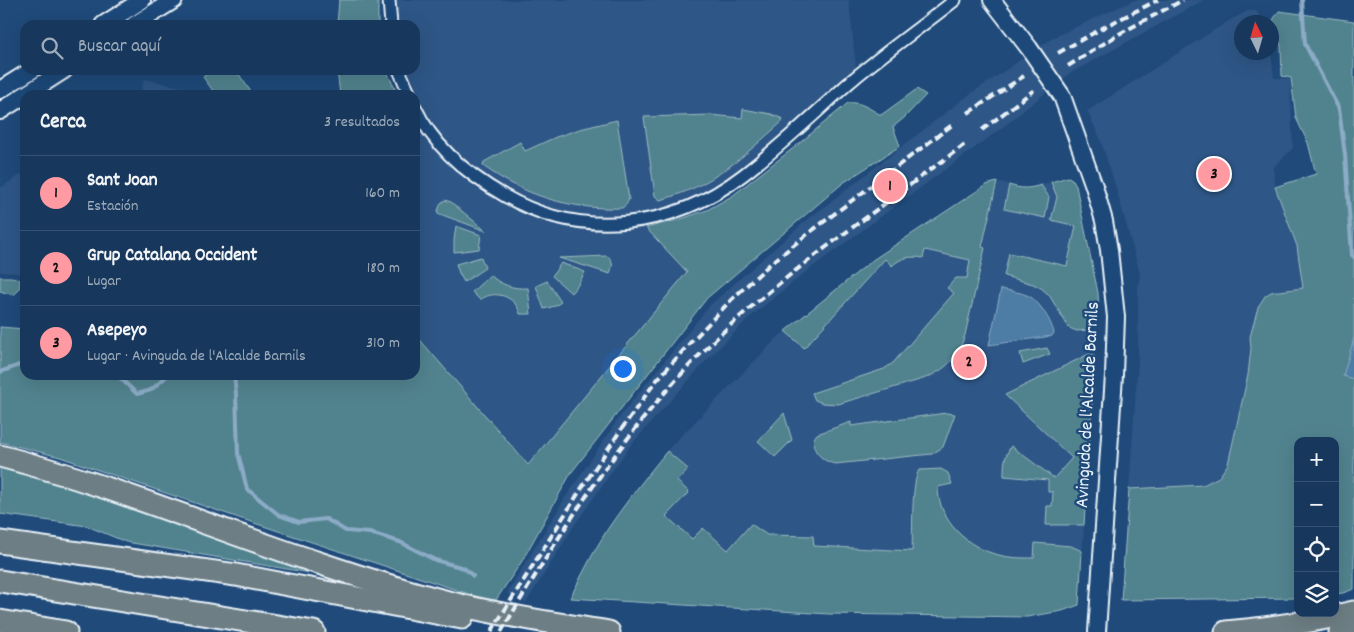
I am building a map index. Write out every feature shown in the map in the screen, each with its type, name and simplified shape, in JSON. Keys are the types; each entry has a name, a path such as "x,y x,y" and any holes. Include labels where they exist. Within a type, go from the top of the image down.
{"highway":[{"path":"0,456 79,479 365,578 464,606 609,632"},
{"path":"0,542 236,575 463,618 564,632"},
{"path":"0,581 314,632"},
{"path":"1226,632 1278,627 1354,612"},
{"path":"0,622 66,632"},
{"path":"1340,632 1354,630"}],"street":[{"path":"110,20 142,0"},
{"path":"142,20 174,0"},
{"path":"390,0 391,20"},
{"path":"420,118 447,153 476,177 494,190 535,210 560,218 583,222 614,224 646,220 685,208 711,196 741,176 858,76 955,0"},
{"name":"Avinguda de l'Alcalde Barnils","path":"992,0 1029,48 1062,96 1094,186 1102,213 1109,250 1116,317 1114,375 1097,630"},
{"path":"0,90 24,75"},
{"path":"33,90 56,75"},
{"path":"401,75 408,90"},
{"path":"0,111 20,98"}],"shaded area":[{"path":"396,0 849,0 857,76 711,196 640,221 687,272 528,465 420,340 420,90 413,90 407,75 420,75 420,20 397,20"},
{"path":"1134,0 1204,0 1069,74 1002,128 811,268 750,317 707,360 630,446 574,526 526,603 507,593 565,498 620,416 710,305 802,224 963,99 1054,37"},
{"path":"1248,11 1256,11 1259,15 1240,15"},
{"path":"1234,18 1234,60 1272,60 1274,78 1290,79 1293,148 1274,167 1275,187 1297,246 1303,288 1271,292 1250,337 1251,348 1248,375 1228,464 1219,477 1203,485 1129,489 1138,360 1138,285 1140,274 1116,188 1099,136 1087,111"},
{"path":"144,79 185,88 184,90 141,90"},
{"path":"20,175 20,276 17,273 0,272 0,188"},
{"path":"1068,177 1072,179 1076,186 1098,293 1099,307 1095,318 1089,324 1089,354 1094,355 1095,359 1079,605 1062,611 1027,617 829,614 570,598 588,562 637,488 670,447 778,337 874,259 986,185 1003,182 1020,188 1028,188"},
{"path":"1001,289 1023,294 1033,299 1048,318 1053,328 1054,333 1052,336 989,345"},
{"path":"1354,338 1354,379 1343,376"}],"green space":[{"path":"339,0 378,0 378,20 337,20"},
{"path":"1279,11 1354,21 1354,589 1339,594 1339,437 1294,437 1294,598 1121,600 1129,489 1203,485 1219,477 1228,464 1248,375 1251,348 1250,337 1258,307 1265,296 1271,292 1303,288 1297,246 1275,187 1316,174 1308,143 1296,118 1291,78 1282,76 1279,15 1276,15"},
{"path":"206,75 239,75 250,90 212,90 203,77"},
{"path":"338,75 388,75 396,90 339,90"},
{"path":"917,89 926,95 893,127 900,146 843,183 707,298 571,473 522,561 496,600 484,599 60,457 0,442 0,327 20,329 20,380 420,380 420,340 528,465 687,272 646,228 707,210 732,196 848,103 861,104 881,115"},
{"path":"743,109 771,114 783,119 782,122 740,158 712,178 696,187 660,200 655,196 644,117 711,115 742,118"},
{"path":"617,120 629,199 622,208 567,204 549,199 515,186 483,166 484,162 520,142 525,151 556,137"},
{"path":"1068,177 1072,179 1076,186 1098,293 1098,310 1089,324 1089,330 1077,331 1069,328 1049,295 1041,288 1004,276 1009,253 1067,266 1076,226 1051,220 1057,197 1051,182"},
{"path":"997,182 982,247 985,248 965,335 950,363 938,372 923,379 838,404 822,403 815,400 812,393 884,369 893,363 954,293 947,288 956,278 967,278 970,260 925,250 923,258 906,258 892,266 885,259 804,348 785,331 874,259 986,185"},
{"path":"1009,185 1025,188 1041,185 1049,197 1045,218 1004,209"},
{"path":"445,200 451,202 486,231 437,213 441,203"},
{"path":"456,226 481,235 479,249 454,252"},
{"path":"607,256 612,262 610,274 559,258"},
{"path":"481,257 485,268 464,282 456,264"},
{"path":"561,263 585,272 571,293 552,276"},
{"path":"490,275 508,286 528,288 531,314 520,314 514,303 504,296 492,295 480,300 472,292"},
{"path":"0,277 13,277 20,280 17,292 13,295 0,291"},
{"path":"547,281 561,302 544,309 536,286"},
{"path":"1047,348 1050,354 1023,364 1020,353"},
{"path":"1089,354 1094,355 1095,359 1084,525 1046,525 1047,506 1052,506 1053,492 1048,492 1048,480 1004,476 1004,464 1007,454 1011,446 1054,478 1072,458 1005,395"},
{"path":"784,413 792,440 775,457 758,441"},
{"path":"946,413 955,414 943,447 932,454 835,464 821,457 814,448 813,443 817,434 851,422 851,426"},
{"path":"667,451 688,469 677,481 689,492 666,516 692,539 703,528 728,550 751,524 767,535 813,536 814,546 912,551 916,476 919,470 941,469 948,473 952,484 938,487 943,511 956,531 976,546 999,555 1021,558 1034,558 1035,543 1071,546 1082,551 1079,605 1062,611 1027,617 829,614 570,598 607,530"},
{"path":"0,466 142,509 340,578 126,542 87,526 0,514"}],"waterway":[{"path":"1302,0 1305,44 1339,109 1345,155 1352,255 1354,257"},
{"path":"0,372 20,365"},
{"path":"122,380 137,394 151,390 162,380"},
{"path":"235,380 238,453 247,489 279,515 299,522 326,519 346,531 370,533 400,542 435,560 464,568 473,576"}],"railway":[{"path":"1058,53 1158,0"},
{"path":"1068,66 1119,34 1183,0"},
{"path":"968,113 1024,76"},
{"path":"982,130 1034,90"},
{"path":"491,632 620,431 656,381 690,343 731,300 770,264 952,125"},
{"path":"501,632 550,552 602,474 658,400 690,365 745,312 791,274 965,144"}],"place":[{"name":"Asepeyo","path":"1214,174"},
{"name":"Sant Joan","path":"890,186"},
{"name":"Grup Catalana Occident","path":"969,362"}]}
